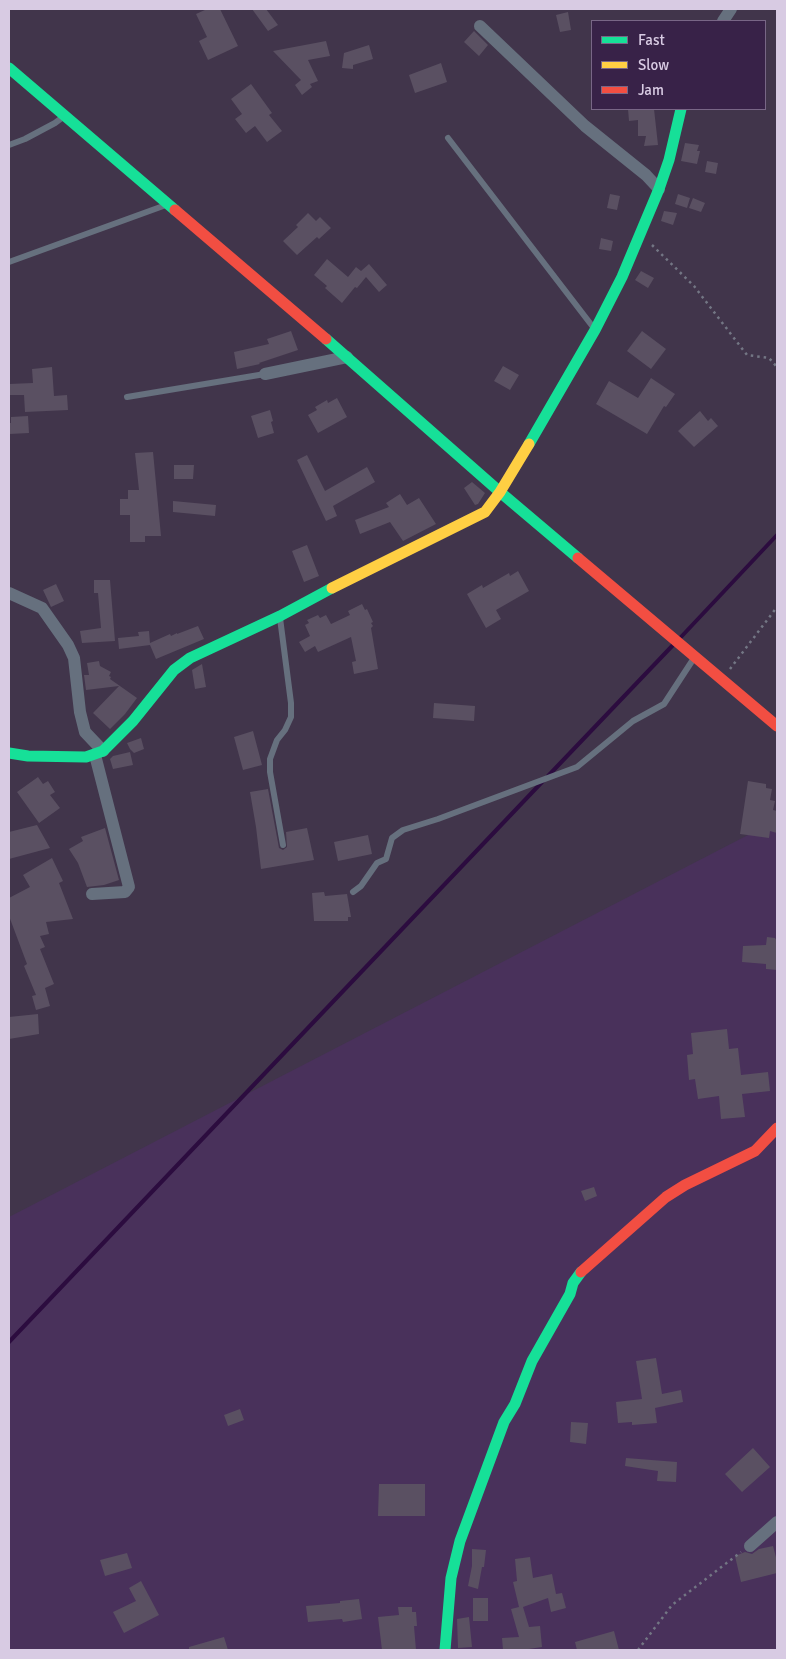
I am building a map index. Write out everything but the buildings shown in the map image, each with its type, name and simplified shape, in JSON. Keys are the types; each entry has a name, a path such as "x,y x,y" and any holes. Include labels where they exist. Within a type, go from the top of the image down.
{"street":[{"path":"724,20 731,9"},
{"path":"480,26 585,126 646,175 659,189"},
{"path":"9,68 347,357 500,492 777,726"},
{"path":"9,753 28,756 86,757 99,753 133,721 174,670 190,658 280,616 349,579 484,512 500,492 595,330 622,277 659,189 669,160 681,110"},
{"path":"265,374 347,357"},
{"path":"9,593 42,608 68,645 74,658 80,712 85,732 99,753 129,886 125,892 92,894"},
{"path":"9,763 28,756"},
{"path":"446,1650 447,1613 451,1578 460,1541 504,1422 514,1404 532,1361 570,1294 573,1283 578,1275 666,1197 685,1185 755,1151 777,1128"},
{"path":"750,1546 777,1522"}],"lane":[{"path":"9,145 55,123 65,115"},
{"path":"448,138 595,330"},
{"path":"9,262 169,204"},
{"path":"127,397 265,374"},
{"path":"280,616 291,703 291,717 285,730 277,740 270,759 270,772 283,845"},
{"path":"353,892 361,886 377,863 386,859 392,838 403,830 438,819 577,767 633,721 664,704 694,656"}],"path":[{"path":"640,234 694,286 747,355 769,358 777,367"},
{"path":"722,680 777,607"},
{"path":"638,1650 672,1605 750,1546"}],"shaded area":[{"path":"777,820 777,1650 9,1650 9,1217"}],"waterway":[{"path":"681,637 777,535"},
{"path":"548,776 674,644"},
{"path":"9,1342 543,781"}],"traffic: fast":[{"path":"9,68 175,210"},
{"path":"529,444 595,330 622,277 659,189 669,160 681,110"},
{"path":"326,339 578,558"},
{"path":"9,753 28,756 86,757 103,751 133,721 174,670 190,658 280,616 332,588"},
{"path":"445,1650 451,1578 460,1541 504,1422 515,1404 532,1361 570,1294 573,1283 581,1272"}],"traffic: slow":[{"path":"332,588 485,512 500,492 529,444"}],"traffic: jam":[{"path":"175,210 326,339"},
{"path":"578,558 777,726"},
{"path":"581,1272 666,1197 685,1185 755,1151 777,1128"}]}
